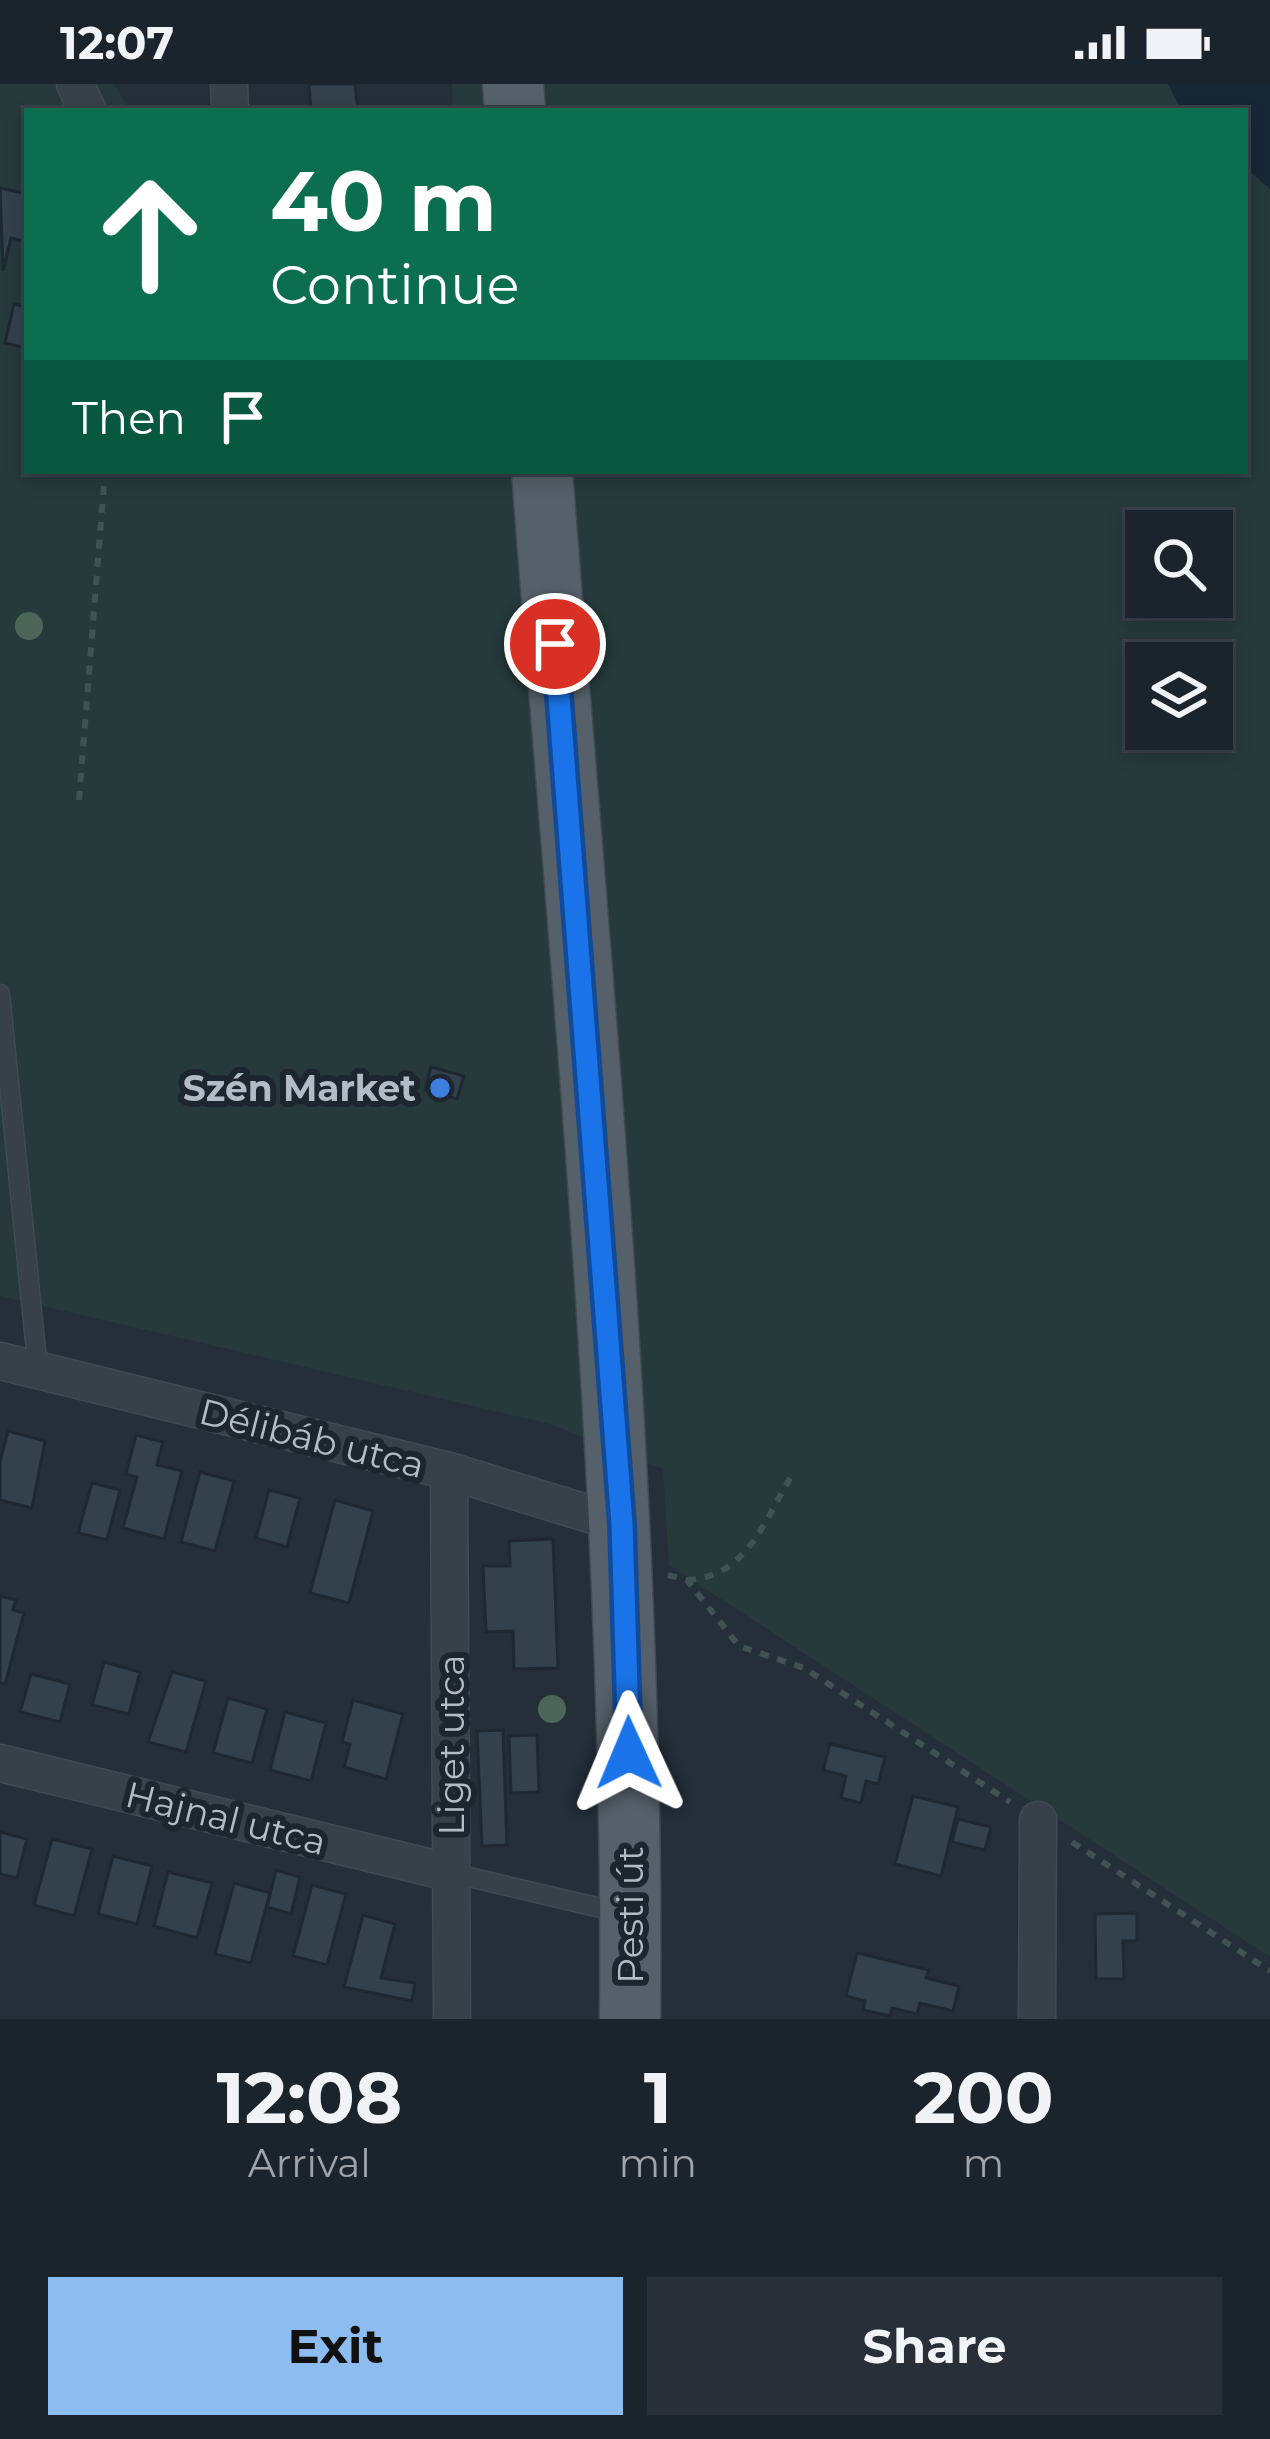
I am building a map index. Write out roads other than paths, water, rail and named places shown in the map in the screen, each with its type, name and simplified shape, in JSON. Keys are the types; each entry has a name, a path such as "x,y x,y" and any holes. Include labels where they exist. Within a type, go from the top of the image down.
{"main road":[{"name":"Pesti út","path":"542,474 622,1543 629,2019"}],"street":[{"name":"Délibáb utca","path":"0,1361 449,1472 622,1543"},
{"name":"Liget utca","path":"449,1472 452,2019"},
{"name":"Hajnal utca","path":"0,1763 452,1873"},
{"path":"1037,2019 1038,1820"}],"lane":[{"path":"0,994 38,1371"},
{"path":"452,1873 631,1915"}],"water":[{"path":"1168,84 1270,84 1270,189 1248,170 1248,108 1180,108"}],"place":[{"name":"Szén Market","path":"440,1088"}]}
